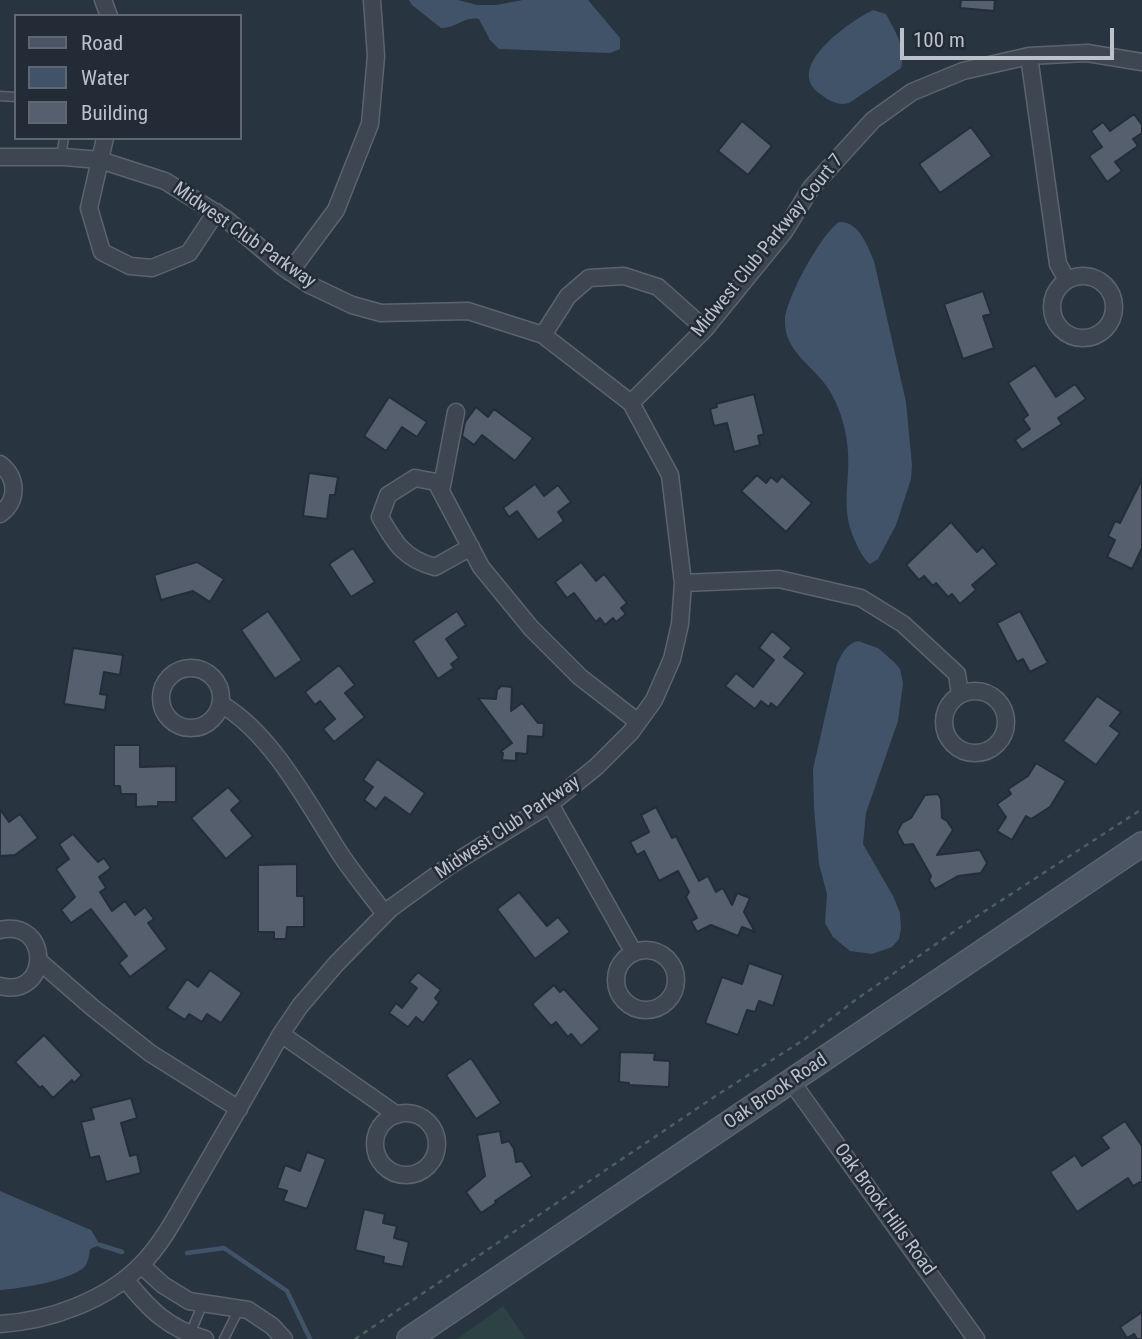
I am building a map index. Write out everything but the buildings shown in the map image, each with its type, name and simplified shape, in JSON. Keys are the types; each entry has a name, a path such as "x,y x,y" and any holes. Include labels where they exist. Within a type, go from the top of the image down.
{"main road":[{"name":"Oak Brook Road","path":"410,1339 1142,844"}],"street":[{"path":"290,272 336,210 370,124 376,56 372,0"},
{"name":"Midwest Club Parkway Court 7","path":"631,403 705,329 784,232 811,188 873,120 912,92 963,71 1029,56 1087,53 1142,62"},
{"path":"1029,56 1058,264 1067,280"},
{"path":"105,140 89,208 102,252 130,266 152,268 189,253 216,212"},
{"name":"Midwest Club Parkway","path":"0,157 100,160 166,181 216,212 290,272 352,305 382,313 468,311 543,335 631,403 670,475 683,583 680,624 672,659 654,700 638,722 596,767 550,804 449,866 385,914 335,964 281,1034 166,1234 141,1265 125,1279 89,1301 21,1323 0,1324"},
{"path":"543,335 568,296 589,278 624,276 658,287 705,329"},
{"path":"441,491 456,412"},
{"path":"0,464 11,476 14,486 10,504 0,514"},
{"path":"471,547 435,567 418,563 394,543 380,517 388,495 415,478 436,482 471,547 481,567 531,628 580,677 638,722"},
{"path":"683,583 779,579 861,598 902,624 957,674 960,695"},
{"path":"221,704 238,714 302,790 344,859 385,914"},
{"path":"550,804 634,953"},
{"path":"0,930 13,928 29,936 35,943 39,961 93,1008 150,1053 239,1109"},
{"path":"0,986 13,988 23,985 31,979 39,961"},
{"path":"281,1034 397,1115"},
{"name":"Oak Brook Hills Road","path":"791,1081 976,1339"},
{"path":"141,1265 163,1285 189,1301 248,1310 272,1326 284,1339"},
{"path":"125,1279 144,1304 170,1325 195,1337"}],"lane":[{"path":"61,157 64,140"},
{"path":"195,1337 203,1303"},
{"path":"224,1339 239,1309"}],"path":[{"path":"355,1339 705,1102 805,1039 854,1001 965,924 1142,809"}],"green space":[{"path":"503,1306 526,1339 457,1339"}],"water":[{"path":"409,0 458,0 477,5 496,5 523,0 588,0 620,38 620,49 610,53 499,49 490,40 479,19 469,19 451,27 441,28"},
{"path":"873,10 886,14 896,34 901,47 901,68 849,103 833,102 819,93 810,82 809,71 824,46 850,24"},
{"path":"839,222 852,225 857,230 874,261 906,402 912,465 911,479 896,525 878,559 870,564 863,556 850,529 847,497 848,452 841,415 826,385 796,351 786,331 787,309 798,282 823,239"},
{"path":"858,641 878,648 894,662 900,669 903,683 898,721 866,813 863,844 893,896 900,913 901,929 899,939 892,947 872,954 850,951 833,937 825,923 827,894 819,864 814,808 813,769 837,664 847,647"},
{"path":"0,1191 91,1230 100,1245 90,1249 86,1265 75,1273 42,1284 0,1290"}],"waterway":[{"path":"100,1245 122,1252"},
{"path":"187,1253 224,1248 287,1291 310,1339"}]}
